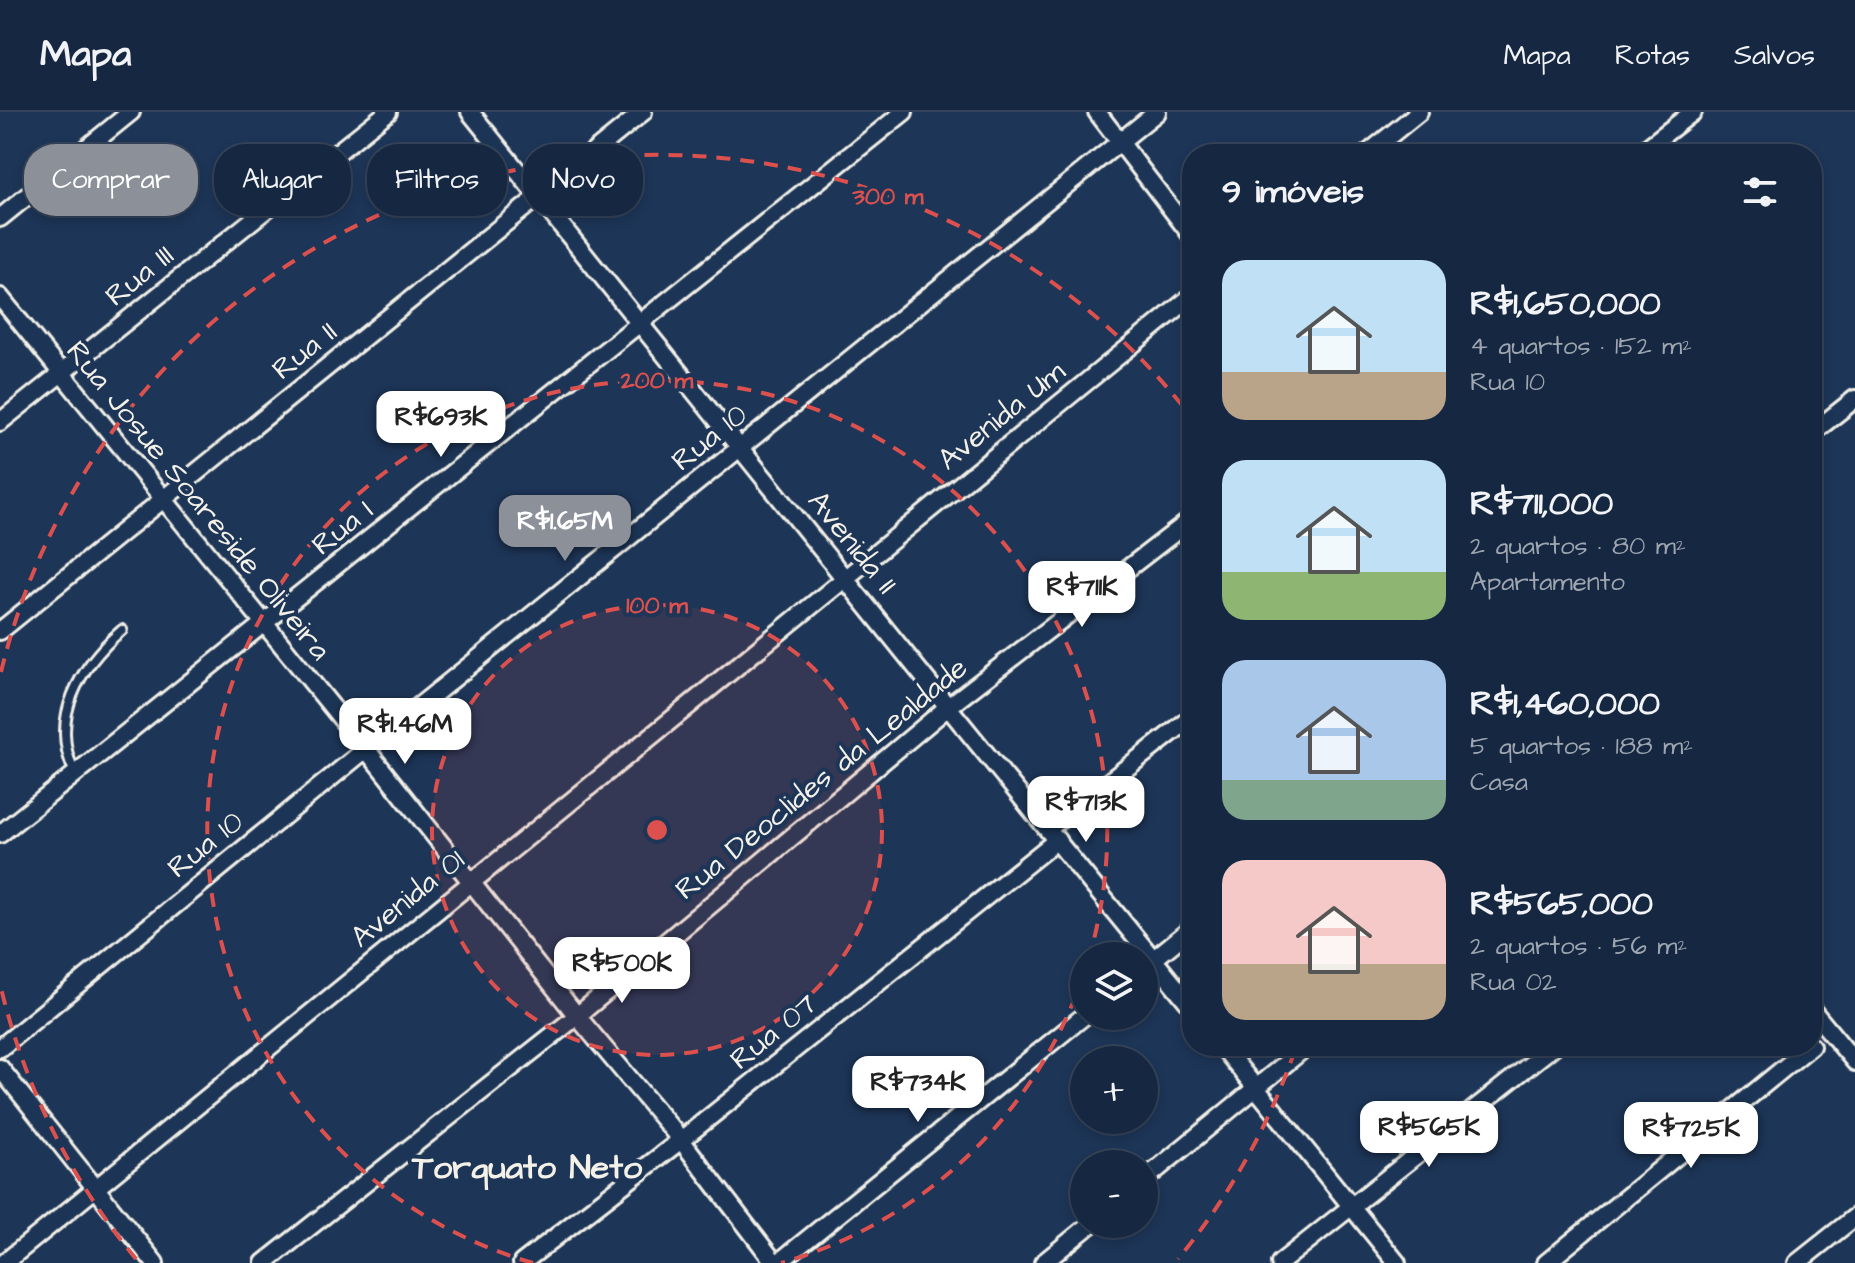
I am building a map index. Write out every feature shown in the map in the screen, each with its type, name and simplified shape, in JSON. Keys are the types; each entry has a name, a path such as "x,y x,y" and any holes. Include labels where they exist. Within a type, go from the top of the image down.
{"street":[{"path":"0,218 131,112"},
{"name":"Rua III","path":"0,422 388,112"},
{"name":"Avenida II","path":"470,112 523,177"},
{"name":"Rua II","path":"604,144 643,112"},
{"name":"Rua I","path":"0,834 904,112"},
{"path":"1097,112 1182,223"},
{"name":"Rua 10","path":"0,1048 1157,112"},
{"path":"1379,144 1419,112"},
{"path":"1652,144 1693,112"},
{"name":"Rua II","path":"0,631 523,210"},
{"name":"Avenida II","path":"554,216 1053,835 1133,942"},
{"name":"Rua Josue Soareside Oliveira","path":"0,297 472,881 577,1016 681,1140 776,1263"},
{"name":"Avenida Um","path":"846,577 1182,304"},
{"path":"1822,425 1855,399"},
{"name":"Rua Deoclides da Lealdade","path":"264,1263 577,1016 948,707 1182,527"},
{"name":"Avenida 01","path":"4,1263 846,577"},
{"name":"Rua 07","path":"522,1263 681,1140 1182,725"},
{"path":"1158,956 1182,936"},
{"name":"Avenida II","path":"1158,972 1182,997"},
{"path":"1822,1022 1855,1062"},
{"path":"776,1263 1070,1027"},
{"path":"1822,1037 1829,1031"},
{"path":"1230,1056 1397,1263"},
{"path":"1158,1169 1295,1056"},
{"path":"1280,1263 1541,1056"},
{"path":"1546,1263 1799,1056"},
{"path":"0,1068 155,1263"},
{"path":"1797,1263 1855,1217"},
{"path":"1043,1263 1074,1238"}],"lane":[{"path":"76,774 67,757 70,697 82,672 122,630"}],"district":[{"name":"Torquato Neto","path":"527,1166"}]}
